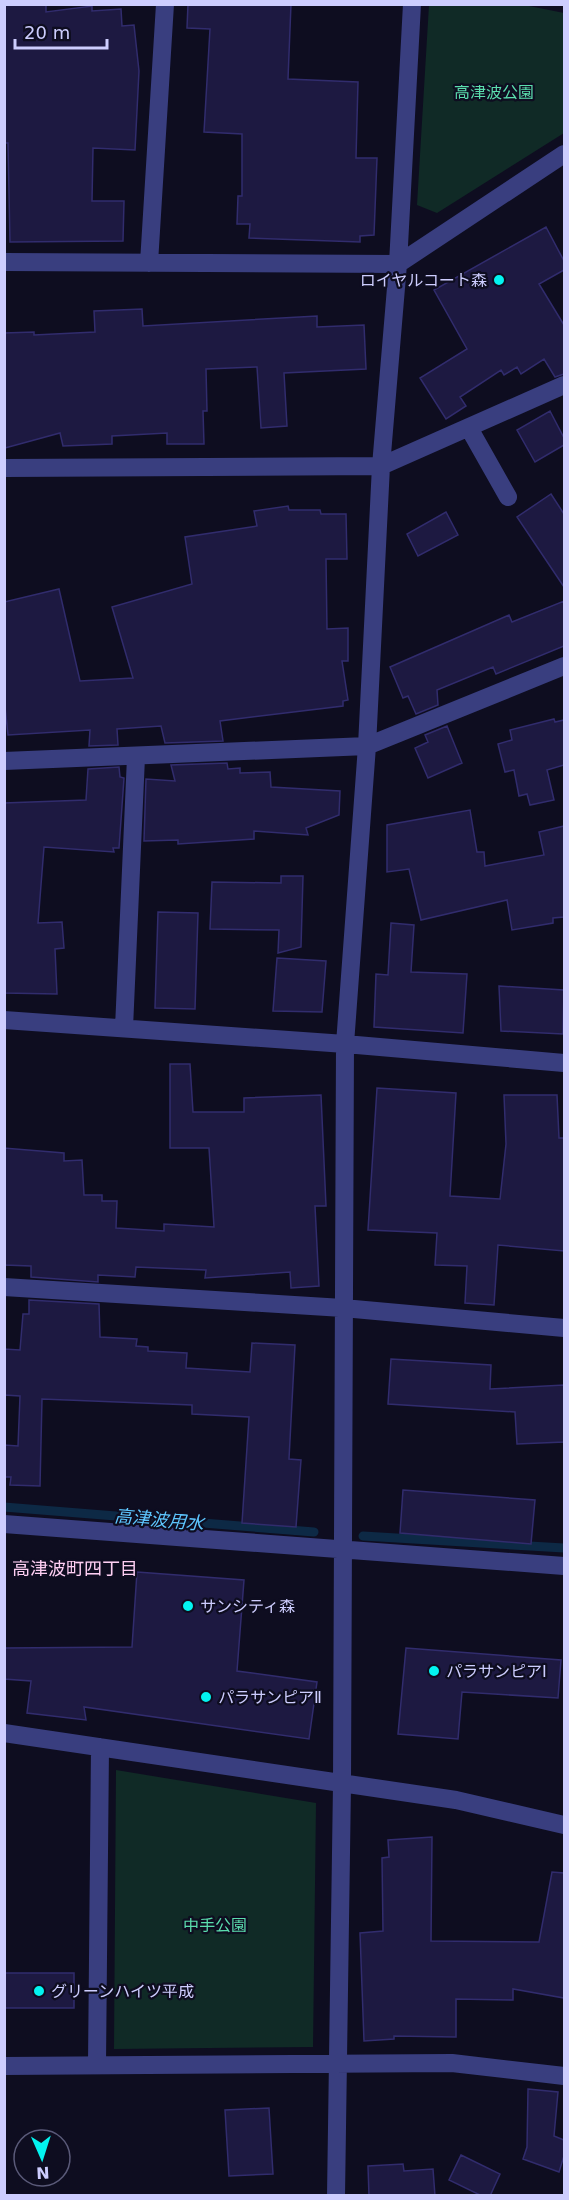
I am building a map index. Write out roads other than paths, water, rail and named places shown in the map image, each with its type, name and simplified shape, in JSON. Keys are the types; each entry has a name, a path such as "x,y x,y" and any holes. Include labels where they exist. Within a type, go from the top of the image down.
{"street":[{"path":"149,263 165,4"},
{"path":"336,2196 342,1784 345,1044 367,746 381,466 398,264 412,4"},
{"path":"4,262 398,264 564,154"},
{"path":"4,468 381,466 563,390"},
{"path":"469,428 508,497"},
{"path":"4,761 367,746 564,666"},
{"path":"124,1028 136,757"},
{"path":"4,1020 345,1044 564,1063"},
{"path":"4,1287 344,1308 564,1328"},
{"path":"4,1524 564,1566"},
{"path":"4,1733 456,1800 564,1825"},
{"path":"97,2064 100,1747"},
{"path":"4,2066 452,2063 564,2076"}],"waterway":[{"name":"高津波用水","path":"4,1507 314,1532"},
{"name":"高津波用水","path":"363,1536 564,1548"}],"place":[{"name":"ロイヤルコート森","path":"499,280"},
{"name":"サンシティ森","path":"188,1606"},
{"name":"パラサンピアⅠ","path":"434,1671"},
{"name":"パラサンピアⅡ","path":"206,1697"},
{"name":"グリーンハイツ平成","path":"39,1991"}],"district":[{"name":"高津波町四丁目","path":"75,1569"}],"park label":[{"name":"高津波公園","path":"494,92"},
{"name":"中手公園","path":"215,1925"}]}
